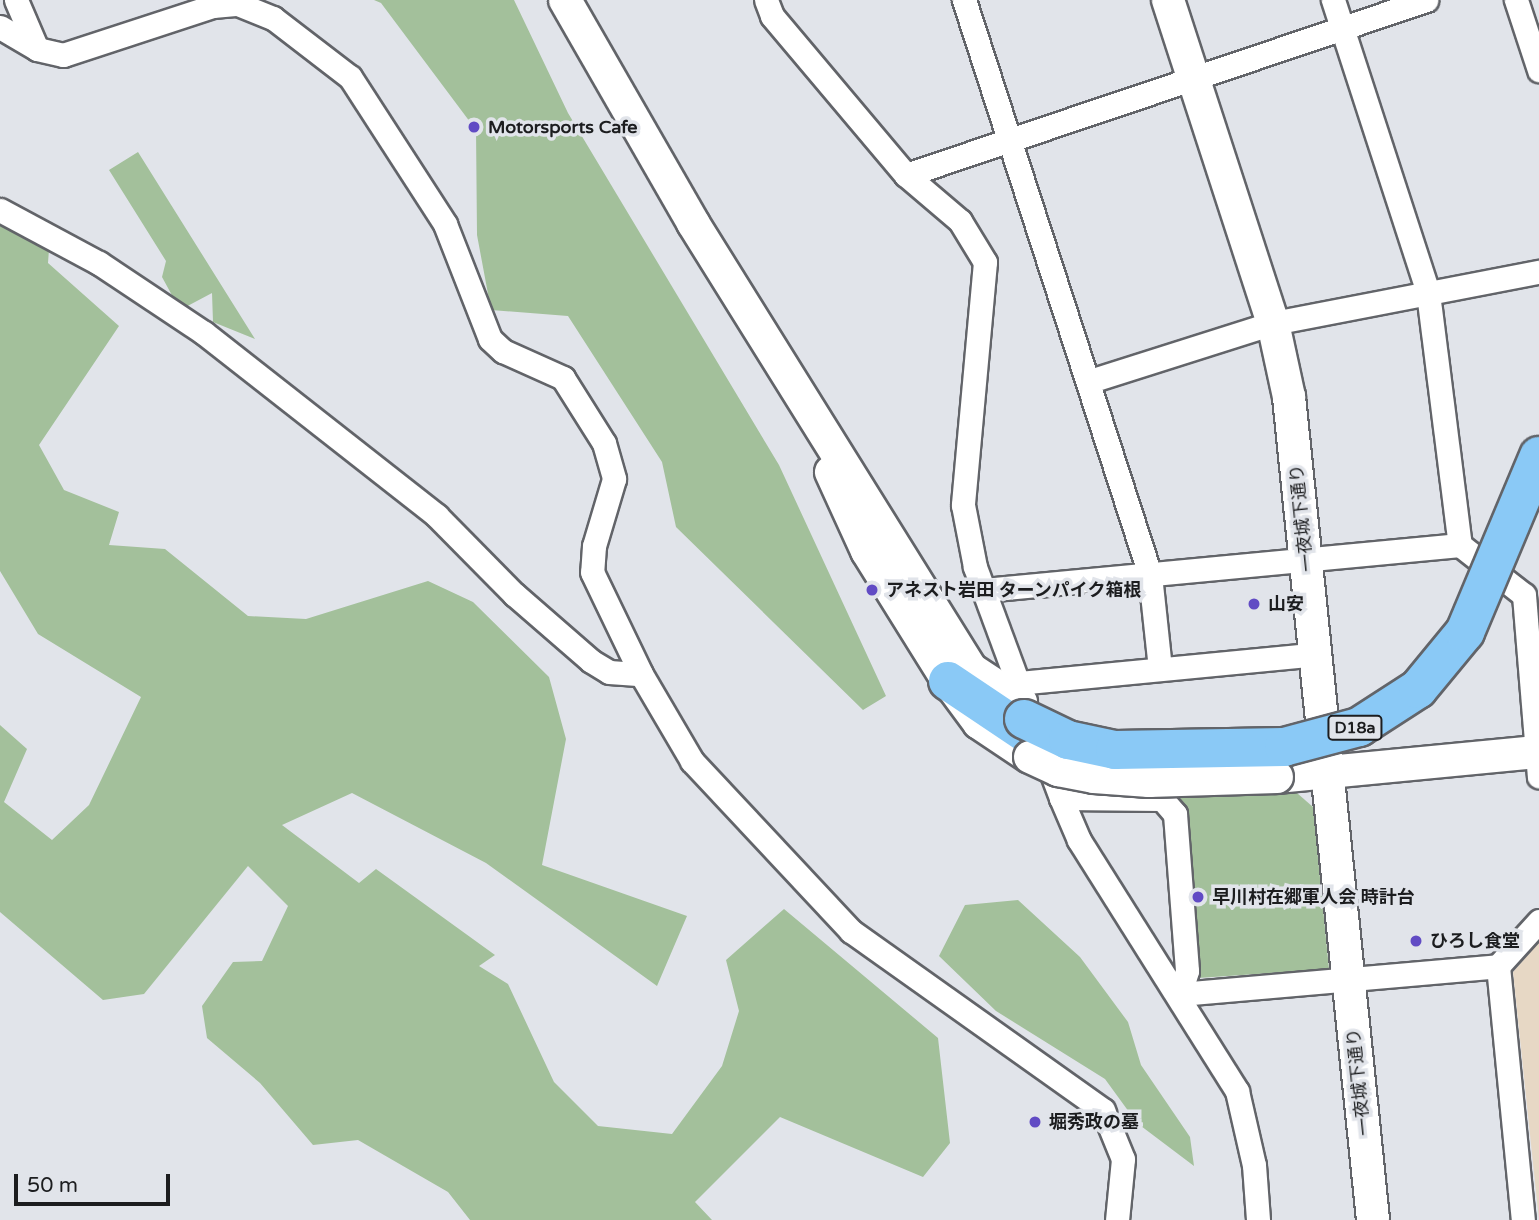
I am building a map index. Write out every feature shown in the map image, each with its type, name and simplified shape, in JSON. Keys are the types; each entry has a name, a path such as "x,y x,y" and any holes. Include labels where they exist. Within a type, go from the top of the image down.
{"highway":[{"name":"D18a","path":"959,675 990,693 1023,719 1090,746 1142,750 1284,747 1334,736 1368,722 1418,689 1465,632 1539,456"},
{"path":"1023,719 1069,752 1130,762 1289,759 1347,747 1375,735 1430,696 1468,651 1495,601 1539,496"}],"street":[{"path":"16,0 37,49"},
{"name":"D18a","path":"565,0 693,223 803,402 867,551 959,675"},
{"path":"766,0 772,16 906,175 961,221 985,262 963,505 984,590 1023,719 1079,840 1180,994 1237,1091 1254,1164 1258,1220"},
{"path":"964,0 1090,381 1150,575 1160,667"},
{"name":"一夜城下通り","path":"1168,0 1273,323 1289,397 1373,1220"},
{"path":"1333,0 1428,293 1460,545"},
{"path":"906,175 1426,0"},
{"path":"1516,0 1539,71"},
{"path":"0,27 37,49 77,53 213,6 238,4 273,18 350,77 446,224 490,339 503,351 563,378 604,443 614,479 594,546 592,572 641,674 699,771 832,914 872,948 1103,1110 1123,1159 1117,1220"},
{"path":"0,210 99,263 204,333 437,516 514,594 591,661 619,674 641,674"},
{"path":"1090,381 1273,323 1539,272"},
{"path":"984,590 1460,545 1532,594 1538,760 1327,770 1277,777 1149,781 1094,777 1058,770 1023,719"},
{"path":"1023,719 1160,667 1317,654"},
{"path":"1023,719 1072,723 1107,730 1270,730 1323,723"},
{"path":"1061,798 1162,799 1175,814 1187,971 1180,994"},
{"path":"1180,994 1498,966 1539,920"},
{"path":"1498,966 1523,1220"}],"shaded area":[{"path":"1539,942 1539,1220 1513,972"}],"green space":[{"path":"374,0 514,0 568,113 779,465 886,696 863,710 676,527 662,462 568,316 491,310 477,235 476,130 381,3"},
{"path":"138,152 255,339 213,322 212,293 180,310 162,277 166,261 109,170"},
{"path":"0,206 50,236 48,263 119,326 39,445 64,490 119,512 109,545 165,549 248,616 306,619 428,581 473,602 549,677 566,739 542,865 687,916 657,986 486,863 352,793 282,825 359,883 376,869 495,955 479,966 508,984 554,1082 598,1126 672,1134 722,1066 739,1011 726,960 784,909 938,1038 950,1143 923,1177 780,1117 695,1202 712,1220 470,1220 448,1192 358,1140 313,1145 260,1083 207,1038 202,1006 233,962 262,961 288,906 248,866 144,994 103,1000 0,912 0,725 27,749 4,802 52,840 89,805 141,697 38,634 0,571"},
{"path":"1289,786 1313,807 1329,969 1198,978 1180,793"},
{"path":"1018,900 1080,957 1128,1022 1141,1065 1190,1137 1194,1166 1137,1123 1105,1079 996,1011 939,956 965,905"}],"place":[{"name":"Motorsports Cafe","path":"474,127"},
{"name":"アネスト岩田 ターンパイク箱根","path":"872,590"},
{"name":"山安","path":"1254,604"},
{"name":"早川村在郷軍人会 時計台","path":"1198,897"},
{"name":"ひろし食堂","path":"1416,941"},
{"name":"堀秀政の墓","path":"1035,1122"}]}
